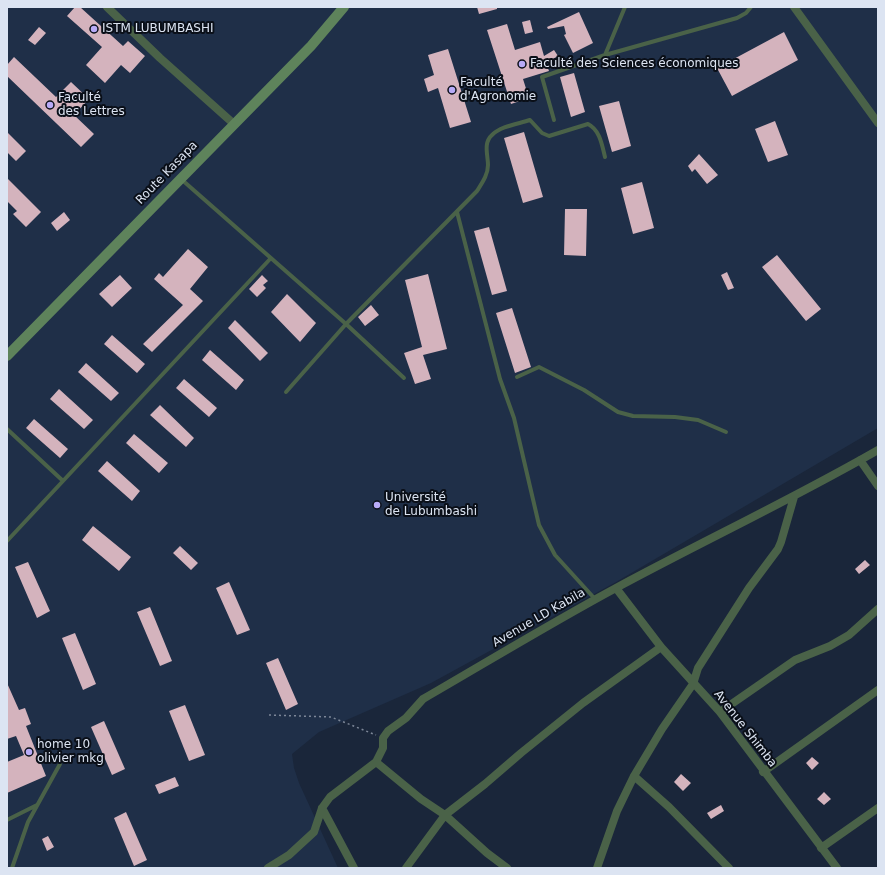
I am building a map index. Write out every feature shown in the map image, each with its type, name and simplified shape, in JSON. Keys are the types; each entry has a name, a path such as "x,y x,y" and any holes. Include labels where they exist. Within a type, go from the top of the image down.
{"main road":[{"name":"Route Kasapa","path":"7,356 311,46 344,7"}],"street":[{"path":"107,7 160,58 234,124"},
{"path":"796,8 878,123"},
{"name":"Avenue LD Kabila","path":"383,738 388,731 406,718 423,699 616,588 705,541 794,497 878,450"},
{"path":"860,460 878,486"},
{"path":"597,868 617,811 634,776 662,730 693,684 698,668 749,588 778,549 794,497"},
{"name":"Avenue Shimba","path":"616,588 661,647 720,712 763,772 837,868"},
{"path":"720,712 796,660 830,646 848,635 878,609"},
{"path":"406,868 445,814 485,784 521,752 583,703 661,647"},
{"path":"763,772 878,690"},
{"path":"268,868 289,855 314,832 322,808 335,792 376,762 383,748 383,738"},
{"path":"376,762 421,799 445,814 487,853 507,868"},
{"path":"634,776 669,807 729,868"},
{"path":"322,808 354,868"},
{"path":"821,848 878,808"}],"lane":[{"path":"605,55 625,7"},
{"path":"554,120 542,77 605,55 737,18 746,13 752,7"},
{"path":"286,392 346,324 457,212 482,183 488,166 486,146 491,136 501,129 530,120 542,133 549,136 588,124 594,127 606,157"},
{"path":"180,178 346,324 404,378"},
{"path":"457,212 500,379 514,418 539,525 555,556 595,600"},
{"path":"7,541 62,480 271,258"},
{"path":"517,377 539,368 584,390 618,412 633,416 675,417 698,420 726,432"},
{"path":"7,429 62,480"},
{"path":"12,868 28,822 60,764"},
{"path":"7,820 38,804"}],"path":[{"path":"269,715 331,717 383,738"}],"shaded area":[{"name":"Université de Lubumbashi","path":"7,7 878,7 878,428 616,582 431,683 319,732 292,754 294,768 299,783 338,868 7,868"}],"building":[{"name":"ISTM LUBUMBASHI","path":"75,7 80,7 123,46 128,41 145,56 130,73 121,65 105,83 86,65 102,47 67,16"},
{"path":"477,7 497,7 497,9 479,14"},
{"path":"579,12 593,43 573,53 564,35 566,34 564,26 548,29 547,27"},
{"path":"530,20 533,32 525,34 522,22"},
{"name":"Faculté des Sciences économiques","path":"507,24 515,50 540,42 544,56 554,50 558,56 546,63 549,71 523,79 529,98 511,104 487,30"},
{"path":"39,27 46,33 35,45 28,40"},
{"path":"784,32 798,60 732,96 717,68"},
{"path":"448,49 471,122 450,128 438,88 428,92 424,79 434,75 428,55"},
{"name":"Faculté des Lettres","path":"14,57 56,97 71,82 89,99 74,115 94,134 81,147 7,76 7,65"},
{"path":"574,73 585,112 571,117 560,77"},
{"path":"619,101 631,146 612,152 599,106"},
{"path":"775,121 788,155 768,162 755,129"},
{"path":"7,132 26,151 16,161 7,152"},
{"path":"524,132 543,197 523,203 504,138"},
{"path":"699,154 718,175 707,184 695,169 692,172 688,166"},
{"path":"7,178 41,212 26,227 13,214 17,211 7,201"},
{"path":"642,182 654,228 633,234 621,188"},
{"path":"565,209 587,209 586,256 564,255"},
{"path":"64,212 70,220 57,231 51,223"},
{"path":"489,227 507,291 492,295 474,231"},
{"path":"188,249 208,267 190,289 203,301 152,352 143,344 183,305 154,279 159,273 163,277"},
{"path":"777,255 821,309 806,321 762,267"},
{"path":"727,272 734,288 728,290 721,275"},
{"path":"428,274 447,349 423,355 431,379 415,384 404,353 422,347 405,280"},
{"path":"120,275 132,288 112,307 99,294"},
{"path":"262,275 268,281 263,285 266,288 257,297 249,289"},
{"path":"287,294 316,323 300,342 271,312"},
{"path":"371,305 379,315 365,326 358,317"},
{"path":"512,308 531,367 515,373 496,313"},
{"path":"235,320 268,353 260,361 228,328"},
{"path":"112,335 145,364 137,373 104,344"},
{"path":"210,350 244,380 236,390 202,360"},
{"path":"86,363 119,393 111,401 78,372"},
{"path":"184,379 217,408 209,417 176,388"},
{"path":"59,389 93,420 84,429 50,399"},
{"path":"160,405 194,438 186,447 150,415"},
{"path":"34,419 68,449 60,458 26,428"},
{"path":"134,434 168,463 159,473 126,443"},
{"path":"107,461 140,491 132,501 98,471"},
{"path":"93,526 131,557 119,571 82,540"},
{"path":"180,546 198,563 191,570 173,553"},
{"path":"865,560 870,565 859,574 855,569"},
{"path":"28,562 50,611 37,618 15,567"},
{"path":"229,582 250,630 237,635 216,588"},
{"path":"150,607 172,661 160,666 137,612"},
{"path":"75,633 96,684 83,690 62,638"},
{"path":"278,658 298,704 286,710 266,663"},
{"path":"7,683 19,710 25,708 31,724 26,726 46,776 7,793 7,762 24,755 16,736 7,739"},
{"path":"185,705 205,755 189,761 169,711"},
{"path":"104,721 125,769 112,775 91,727"},
{"path":"812,757 819,763 812,770 806,763"},
{"path":"681,774 691,783 683,791 674,782"},
{"path":"175,777 179,786 159,794 155,785"},
{"path":"824,792 831,799 824,805 817,799"},
{"path":"721,805 724,811 711,819 707,813"},
{"path":"126,812 147,860 134,866 114,818"},
{"path":"48,836 54,847 47,851 42,839"}],"place":[{"name":"ISTM LUBUMBASHI","path":"94,29"},
{"name":"Faculté des Sciences économiques","path":"522,64"},
{"name":"Faculté d'Agronomie","path":"452,90"},
{"name":"Faculté des Lettres","path":"50,105"},
{"name":"Université de Lubumbashi","path":"377,505"},
{"name":"home 10 olivier mkg","path":"29,752"}]}
